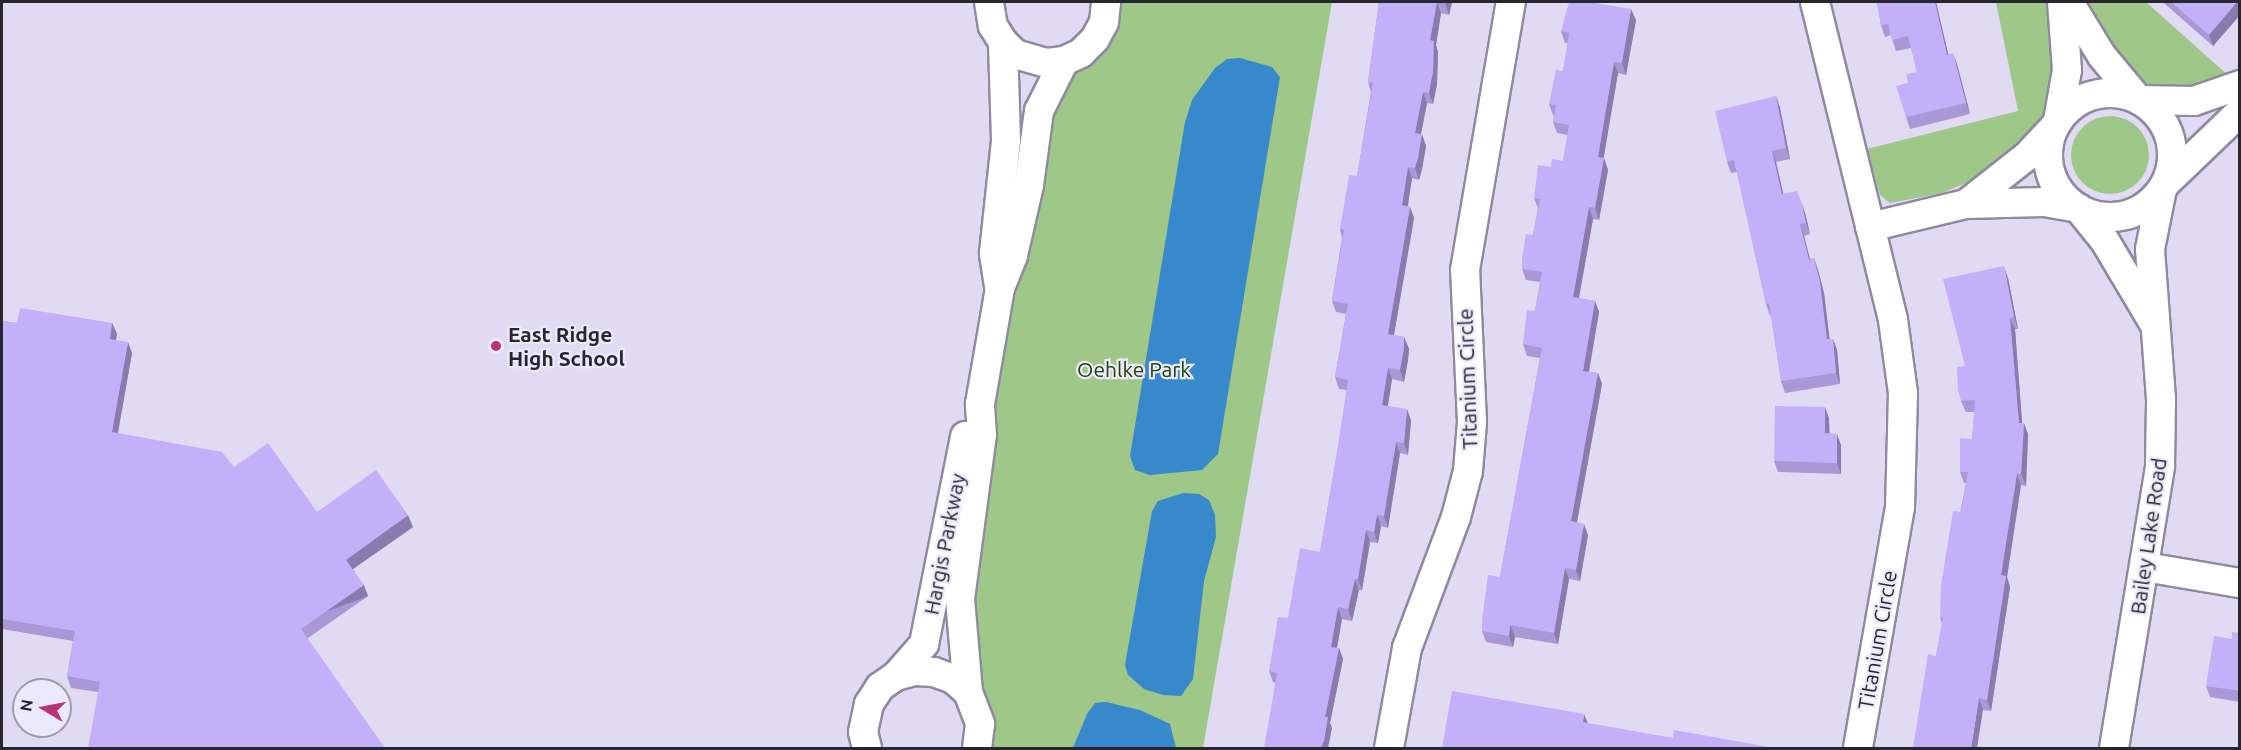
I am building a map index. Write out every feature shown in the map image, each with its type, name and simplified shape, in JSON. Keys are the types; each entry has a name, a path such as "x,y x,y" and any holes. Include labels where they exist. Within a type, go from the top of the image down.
{"street":[{"path":"989,2 993,26 1003,42 1030,61 1064,61 1095,39 1104,22 1107,2"},
{"name":"Titanium Circle","path":"1389,748 1407,648 1456,517 1468,471 1472,422 1465,270 1511,2"},
{"name":"Titanium Circle","path":"1815,2 1897,346 1904,447 1900,507 1858,748"},
{"path":"2062,2 2067,70 2058,122 2049,142 2049,169 2060,193 2078,209"},
{"path":"2069,2 2102,56 2138,99 2157,114 2169,137 2172,162 2163,188"},
{"name":"Hargis Parkway","path":"1000,288 994,253 1006,140 1003,42"},
{"name":"Hargis Parkway","path":"977,748 980,724 968,692 960,599 982,435 980,404 1000,288 1013,255 1029,185 1039,111 1064,61"},
{"path":"1966,204 2027,156 2068,109 2094,94 2116,93 2138,99 2190,102 2240,86"},
{"path":"1870,227 1966,204 2000,206 2038,202 2078,209 2102,217 2126,215 2148,204 2182,164 2240,112"},
{"name":"Bailey Lake Road","path":"2114,748 2145,567 2162,429 2153,322 2156,281 2151,238 2163,188"},
{"name":"Bailey Lake Road","path":"2078,209 2105,241 2153,322"},
{"name":"Hargis Parkway","path":"867,748 863,732 869,704 880,687 896,676 924,644 965,433 980,404"},
{"path":"2145,567 2240,583"},
{"path":"896,676 915,670 934,672 953,679 968,692"}],"green space":[{"name":"Oehlke Park","path":"1114,2 1332,2 1203,748 986,748 970,620 989,430 1050,107"},
{"path":"1996,2 2046,2 2056,69 2044,122 1987,174 1942,193 1890,203 1880,195 1867,149 2018,111"},
{"path":"2084,2 2146,2 2230,77 2210,87 2146,87 2125,69"},
{"path":"2110,116 2125,119 2137,128 2146,140 2149,155 2146,170 2137,182 2125,191 2110,194 2095,191 2083,182 2074,170 2071,155 2074,140 2083,128 2095,119"}],"water":[{"path":"1240,58 1272,67 1280,77 1218,454 1202,470 1150,475 1135,470 1130,456 1185,122 1192,100 1215,68 1227,59"},
{"path":"1183,493 1199,494 1209,500 1215,515 1216,537 1204,581 1193,679 1181,696 1163,695 1144,689 1128,675 1125,665 1152,511 1158,501"},
{"path":"1106,702 1140,710 1170,724 1176,748 1073,748 1087,714 1095,703"}],"building":[{"path":"1379,2 1437,2 1430,40 1434,41 1433,72 1429,93 1423,92 1415,133 1422,134 1418,158 1415,168 1408,167 1402,205 1410,207 1388,334 1404,337 1404,349 1400,370 1388,368 1382,405 1407,409 1404,443 1396,442 1384,516 1377,515 1374,532 1366,530 1358,579 1355,579 1348,609 1338,607 1331,647 1339,648 1321,748 1264,748 1277,673 1269,671 1278,617 1288,618 1300,548 1320,552 1337,453 1348,380 1335,377 1348,304 1332,301 1344,230 1340,229 1349,175 1357,176 1373,83 1368,82"},
{"path":"1569,2 1589,2 1631,9 1622,63 1614,62 1598,157 1604,158 1595,208 1589,207 1573,297 1595,301 1583,371 1598,373 1571,521 1584,524 1576,570 1565,568 1554,633 1510,625 1509,636 1482,631 1482,620 1488,575 1500,577 1542,348 1523,344 1527,310 1535,311 1542,272 1522,269 1522,258 1526,234 1533,235 1540,199 1534,198 1538,165 1551,167 1552,159 1563,161 1569,125 1553,122 1556,105 1549,104 1556,70 1563,71 1569,33 1561,31"},
{"path":"1877,2 1935,2 1947,55 1953,53 1966,103 1906,117 1896,86 1908,83 1906,74 1917,72 1908,36 1892,40 1888,24 1881,25"},
{"path":"2171,2 2237,2 2209,35"},
{"path":"1776,96 1786,148 1772,151 1782,194 1797,191 1801,201 1806,223 1800,224 1809,260 1814,258 1820,282 1827,339 1833,339 1836,373 1781,381 1769,303 1766,304 1734,160 1727,162 1715,111"},
{"path":"2004,266 2014,317 2010,318 2019,423 2024,423 2021,474 2017,474 2001,575 2006,576 1987,700 1979,698 1971,748 1913,748 1928,654 1936,656 1943,618 1940,617 1941,585 1953,511 1961,512 1968,472 1960,472 1960,438 1972,439 1975,400 1961,401 1958,390 1957,367 1965,366 1943,279"},
{"path":"20,308 112,323 110,339 128,342 112,432 222,452 234,467 268,443 317,512 376,470 408,515 346,560 364,585 301,629 385,748 88,748 100,682 67,676 75,631 2,619 2,321 17,323"},
{"path":"1775,406 1825,407 1825,433 1837,434 1837,463 1774,461"},
{"path":"2232,632 2240,633 2240,691 2206,686 2214,636 2232,639"},
{"path":"1452,691 1584,714 1583,722 1673,738 1674,730 1775,748 1442,748"}],"place":[{"name":"East Ridge High School","path":"496,346"}]}
